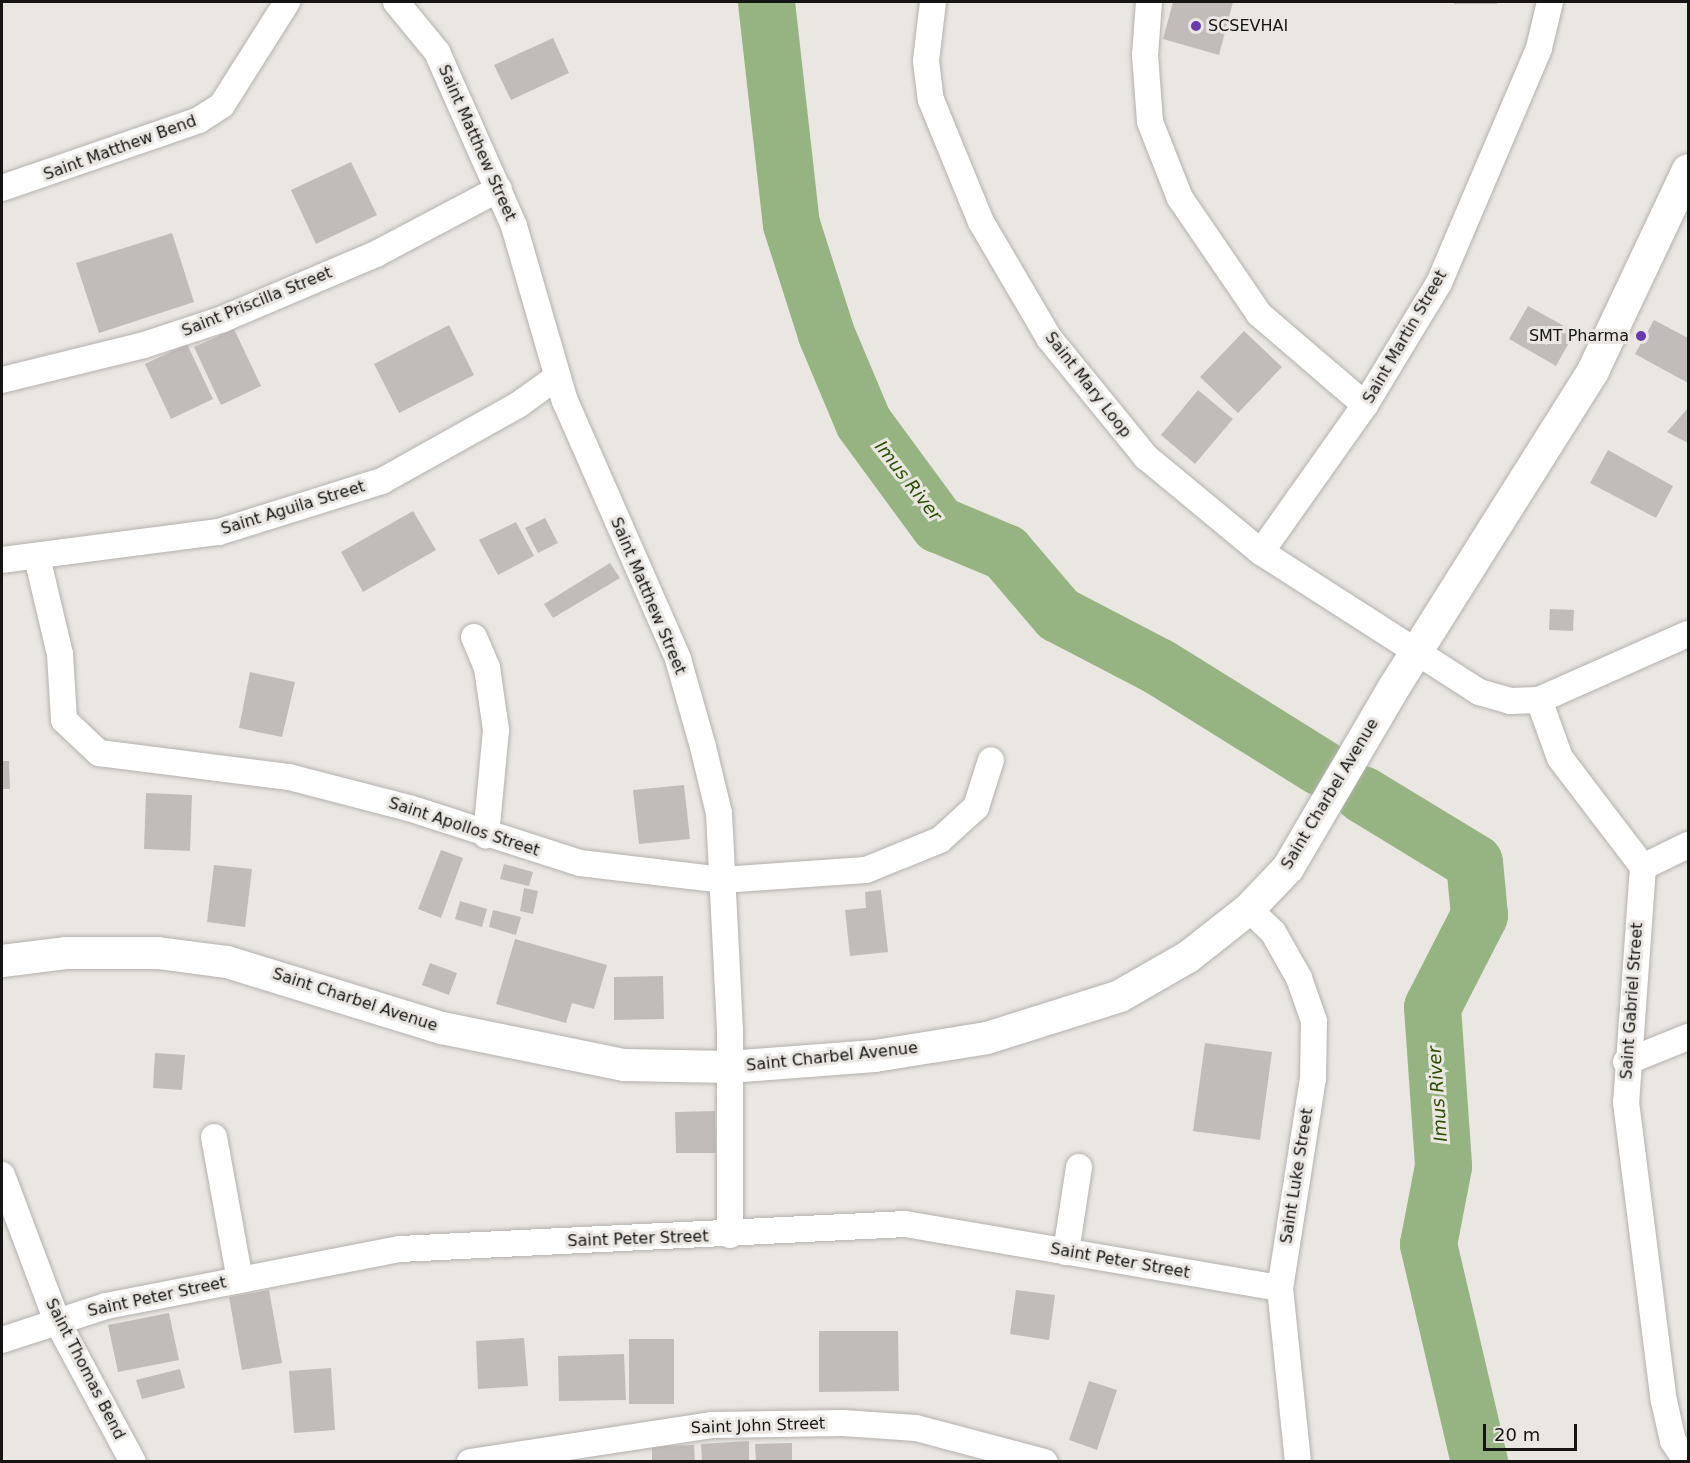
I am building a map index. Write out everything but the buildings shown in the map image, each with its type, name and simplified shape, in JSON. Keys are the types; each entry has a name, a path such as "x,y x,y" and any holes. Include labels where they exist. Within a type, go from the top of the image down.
{"street":[{"name":"Saint Matthew Bend","path":"2,189 199,120 222,105 287,2"},
{"name":"Saint Matthew Street","path":"396,2 437,52 498,189 556,377 678,659 719,813 729,1067 730,1235"},
{"name":"Saint Mary Loop","path":"933,2 926,61 941,133 981,222 1049,338 1146,457 1261,552 1415,655"},
{"path":"1149,2 1145,55 1150,122 1180,198 1259,314 1365,405"},
{"name":"Saint Martin Street","path":"1261,552 1365,405 1439,283 1539,48 1550,2"},
{"name":"Saint Charbel Avenue","path":"2,961 100,953 226,962 520,1048 624,1065 729,1067 875,1056 987,1038 1054,1020 1120,996 1188,957 1249,909 1288,868 1392,689 1593,371 1689,171"},
{"name":"Saint Priscilla Street","path":"2,380 144,345 223,319 376,254 498,189"},
{"name":"Saint Aguila Street","path":"2,560 219,532 382,481 518,405 556,377"},
{"name":"Saint Apollos Street","path":"38,557 60,654 64,720 99,753 289,777 409,808 486,836 580,863 722,880 866,870 940,840 976,807 991,760"},
{"path":"1415,655 1479,692 1510,701 1539,700 1689,634"},
{"path":"474,637 487,668 496,730 486,836"},
{"path":"1539,700 1560,758 1642,867 1689,845"},
{"name":"Saint Gabriel Street","path":"1642,867 1626,1062 1629,1125 1683,1444"},
{"name":"Saint Luke Street","path":"1249,909 1273,932 1314,1021 1313,1078 1280,1288 1298,1461"},
{"path":"1626,1062 1689,1037"},
{"path":"214,1137 240,1280"},
{"path":"1066,1252 1079,1167"},
{"name":"Saint Thomas Bend","path":"2,1175 57,1321 133,1461"},
{"name":"Saint Peter Street","path":"2,1340 57,1321 240,1280 400,1249 730,1235 905,1224 1280,1288"},
{"name":"Saint John Street","path":"470,1461 711,1425 843,1423 916,1428 987,1442 1045,1461"}],"waterway":[{"name":"Imus River","path":"766,2 791,224 826,334 863,422 938,524 1005,552 1058,614 1158,666 1320,767"},
{"name":"Imus River","path":"1362,794 1474,862 1479,915 1432,1007 1443,1166 1428,1244 1479,1462"}],"place":[{"name":"SCSEVHAI","path":"1196,26"},
{"name":"SMT Pharma","path":"1641,336"}]}
